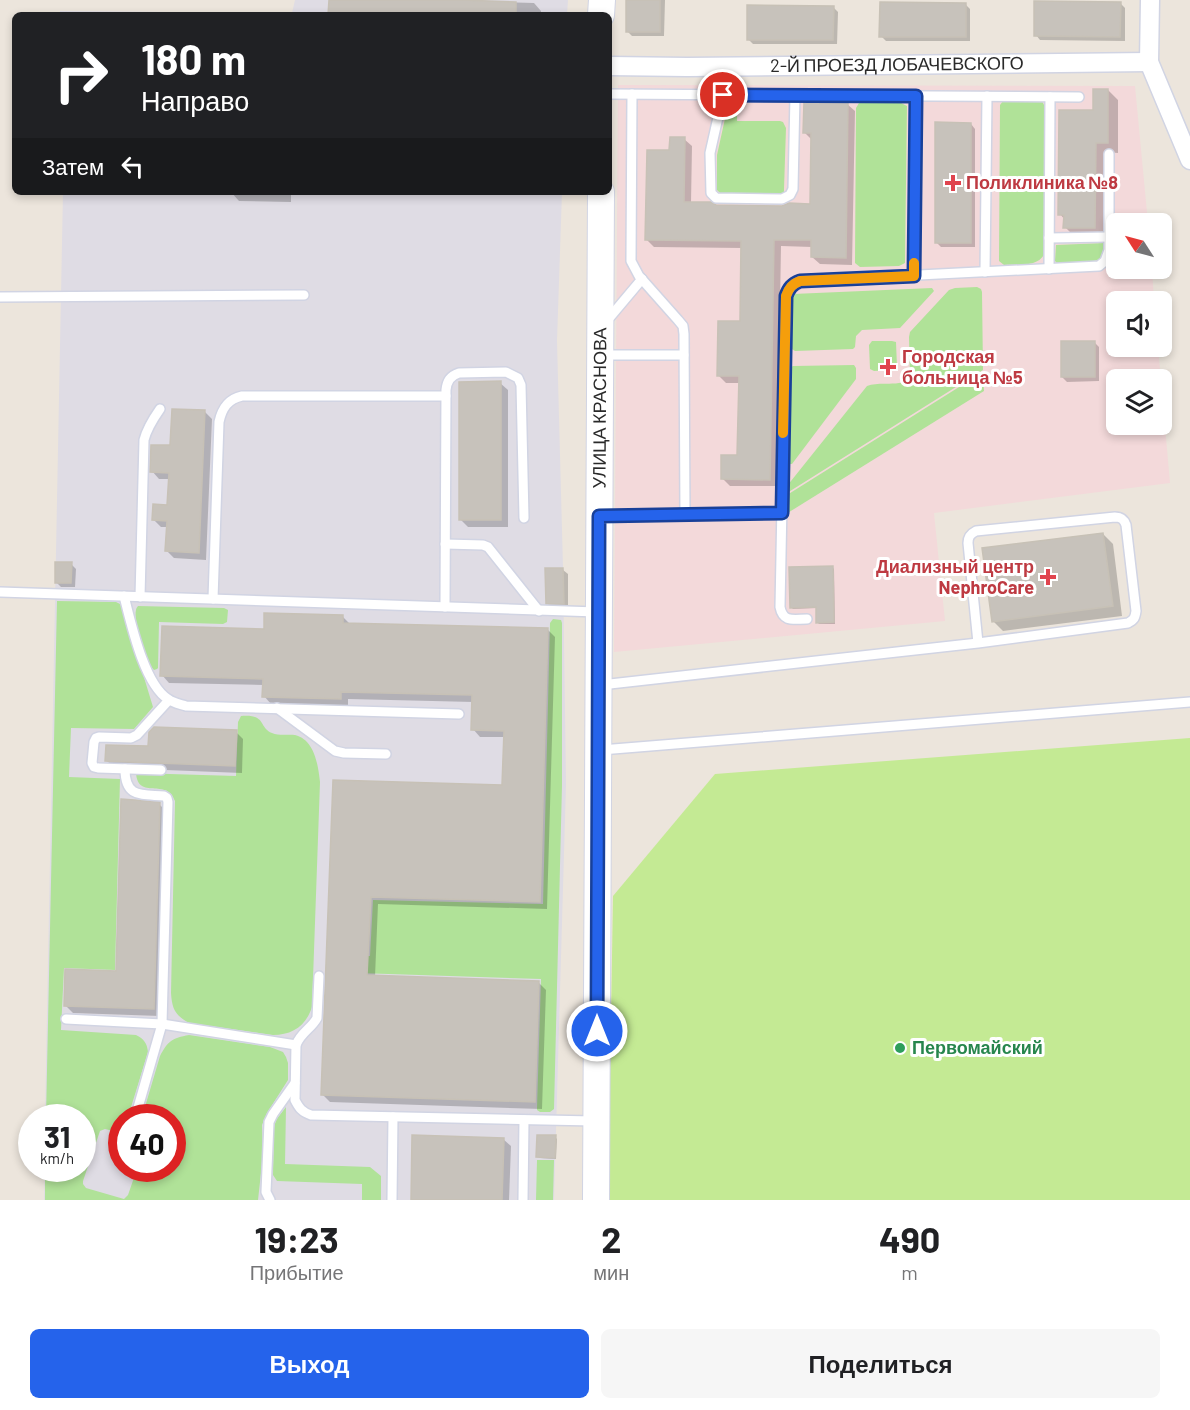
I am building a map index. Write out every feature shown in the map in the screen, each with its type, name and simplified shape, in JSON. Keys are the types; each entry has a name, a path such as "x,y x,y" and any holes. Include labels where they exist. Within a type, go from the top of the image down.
{"street":[{"path":"1150,0 1149,62 1190,160"},
{"name":"2-Й ПРОЕЗД ЛОБАЧЕВСКОГО","path":"612,66 1149,62"},
{"name":"УЛИЦА КРАСНОВА","path":"596,1200 601,195"}],"lane":[{"path":"612,94 1079,97"},
{"path":"632,94 631,261 642,279 682,326 684,334 685,515"},
{"path":"723,95 710,153 711,193 716,198 782,199 790,195 793,189 795,95"},
{"path":"914,276 916,96"},
{"path":"985,272 987,96"},
{"path":"1049,269 1050,97"},
{"path":"1109,154 1109,213"},
{"path":"1050,238 1106,237"},
{"path":"807,618 784,618 780,606 786,296 789,288 800,281 1099,266 1106,260"},
{"path":"600,329 642,279"},
{"path":"0,297 304,295"},
{"path":"600,355 684,356"},
{"path":"445,607 446,396 447,381 453,375 507,372 518,378 521,385 524,518"},
{"path":"213,599 219,422 221,413 233,398 242,396 446,396"},
{"path":"140,597 144,440 152,420 160,409"},
{"path":"599,516 782,513"},
{"path":"598,685 978,643 1128,623 1133,621 1136,611 1125,521 1115,516 972,533 968,538 968,543 978,643"},
{"path":"445,544 488,547 539,611"},
{"path":"0,592 599,613"},
{"path":"124,596 136,641 153,682 169,700 186,706 459,714"},
{"path":"161,770 98,768 93,764 94,742 96,738 134,737 169,700"},
{"path":"598,750 1190,702"},
{"path":"277,708 335,751 386,754"},
{"path":"125,769 126,783 133,792 164,796 168,802 162,1024 139,1104"},
{"path":"319,976 317,1018 299,1038 296,1045 295,1100 303,1113 596,1121"},
{"path":"66,1019 162,1024 296,1045"},
{"path":"270,1200 266,1192 269,1122 296,1083"},
{"path":"392,1200 393,1117"},
{"path":"523,1200 524,1120"}],"shaded area":[{"path":"295,0 568,0 567,12 292,12"},
{"path":"60,11 176,12 60,12"},
{"name":"Городская больница №5","path":"618,85 1135,86 1147,213 1106,213 1106,279 1153,279 1153,291 1106,291 1106,357 1159,357 1160,369 1106,369 1106,435 1166,435 1170,483 934,513 945,621 614,652"},
{"path":"63,195 562,195 557,341 566,784 554,1200 44,1200 45,1182 96,1182 96,1104 45,1104"}],"green space":[{"path":"1003,101 1042,101 1044,105 1045,253 1038,261 1027,264 1004,265 999,261 1000,105"},
{"path":"859,103 901,103 907,106 905,263 899,266 860,267 855,263 856,108"},
{"path":"737,108 737,121 780,121 786,128 784,192 780,195 721,194 717,190 717,155 726,114 729,109"},
{"path":"1104,243 1103,255 1098,260 1057,263 1055,261 1056,245"},
{"path":"977,287 982,292 983,370 787,493 787,486 867,386 907,380 910,376 910,332 949,290"},
{"path":"932,288 934,291 900,328 862,330 856,336 853,349 795,351 792,349 793,294"},
{"path":"872,341 896,342 897,367 895,370 874,371 870,369 869,345"},
{"path":"854,365 856,379 792,464 789,464 790,368 793,366"},
{"path":"983,372 984,391 786,514 787,495"},
{"path":"57,601 116,602 122,605 153,707 134,729 71,728 69,777 120,779 115,970 64,968 61,1030 136,1035 145,1042 148,1052 132,1104 108,1104 108,1130 100,1131 96,1143 96,1104 46,1104"},
{"path":"138,606 224,608 228,610 227,622 223,624 159,622 158,668 154,670 147,659 138,632 136,609"},
{"path":"553,619 561,620 562,623 562,785 554,1109 550,1112 540,1112 537,1108 541,979 358,973 359,956 370,956 373,900 543,904 550,623"},
{"path":"241,716 259,719 272,733 295,735 307,742 314,754 320,782 312,1007 302,1024 280,1035 189,1023 175,1011 171,993 175,801 166,790 142,786 136,773 236,776 238,722"},
{"name":"Первомайский","path":"1190,738 1190,1200 608,1200 613,896 715,774"},
{"path":"189,1035 270,1047 283,1052 288,1063 288,1080 262,1125 263,1155 258,1200 45,1200 45,1182 83,1182 86,1188 124,1199 132,1182 186,1182 186,1104 146,1104 160,1056 171,1041"},
{"path":"286,1107 285,1164 370,1167 381,1176 381,1200 362,1200 362,1184 277,1181 273,1175 274,1128 276,1120"},
{"path":"537,1160 554,1160 553,1200 536,1200"}],"building":[{"path":"329,0 516,2 516,12 328,12"},
{"path":"626,0 660,0 660,32 626,32"},
{"path":"1034,1 1121,2 1120,37 1034,36"},
{"path":"880,2 966,3 966,37 879,37"},
{"path":"747,5 834,6 833,40 747,40"},
{"path":"1093,89 1108,89 1108,143 1096,143 1095,228 1063,228 1064,215 1058,215 1059,110 1093,110"},
{"path":"804,102 848,102 846,258 811,257 811,240 774,240 770,480 721,479 721,455 737,455 739,376 717,376 718,321 740,321 741,241 645,240 647,150 669,150 670,137 685,137 684,202 711,202 716,205 810,204 811,133 803,133"},
{"name":"Поликлиника №8","path":"935,122 971,123 971,243 935,243"},
{"path":"1061,341 1095,341 1095,377 1061,377"},
{"path":"501,381 501,520 459,520 459,382"},
{"path":"172,409 205,410 199,553 165,551 167,521 152,520 153,504 167,505 169,473 150,472 151,445 170,445"},
{"name":"Диализный центр NephroCare","path":"1103,533 1113,606 992,622 982,548"},
{"path":"55,562 72,562 71,583 55,583"},
{"path":"833,566 834,622 816,623 816,607 790,608 789,567"},
{"path":"545,568 563,568 564,604 546,604"},
{"path":"264,613 343,615 343,623 548,628 540,902 371,897 367,975 539,981 535,1102 321,1095 333,780 502,785 504,731 471,730 472,695 341,692 341,699 262,697 263,679 160,676 162,626 264,629"},
{"path":"154,727 237,730 235,766 105,761 106,745 148,746 149,732"},
{"path":"121,799 160,802 154,1009 64,1006 65,969 116,971"},
{"path":"412,1135 504,1138 502,1200 411,1200"},
{"path":"537,1135 556,1135 555,1158 536,1157"}],"slow traffic":[{"path":"783,433 786,296 789,288 800,281 914,276 914,263"}],"place":[{"name":"Поликлиника №8","path":"953,183"},
{"name":"Городская больница №5","path":"888,367"},
{"name":"Диализный центр NephroCare","path":"1048,577"},
{"name":"Первомайский","path":"900,1048"}],"route":[{"path":"597,1031 599,516 782,513 786,296 789,288 800,281 914,276 916,96 723,95"}]}
